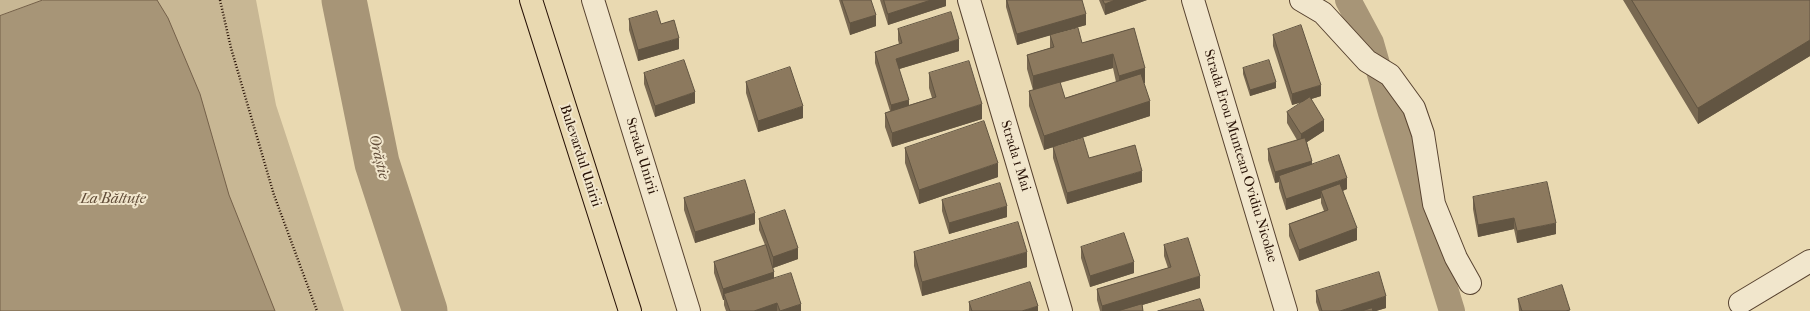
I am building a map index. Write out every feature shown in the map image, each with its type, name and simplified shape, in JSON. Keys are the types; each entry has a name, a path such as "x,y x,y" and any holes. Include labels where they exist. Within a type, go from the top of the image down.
{"main road":[{"name":"Bulevardul Unirii","path":"531,0 630,311"}],"street":[{"name":"Strada Unirii","path":"593,0 689,311"},
{"name":"Strada 1 Mai","path":"969,0 1061,311"},
{"name":"Strada Erou Muntean Ovidiu Nicolae","path":"1193,0 1286,311"},
{"path":"1301,0 1323,13 1367,61 1390,75 1414,108 1423,134 1434,204 1456,258 1470,283"},
{"path":"1740,303 1810,261"}],"path":[{"path":"220,0 232,48 274,195 318,311"}],"shaded area":[{"name":"La Băltuțe","path":"0,0 256,0 276,105 344,311 0,311"}],"water":[{"name":"La Băltuțe","path":"43,0 157,0 168,18 200,94 229,195 275,311 0,311 0,16"}],"building":[{"path":"842,0 871,0 876,15 850,23"},
{"path":"884,0 931,0 888,14"},
{"path":"1007,0 1082,0 1086,14 1017,34"},
{"path":"1103,0 1115,0 1105,4"},
{"path":"1632,0 1810,0 1810,40 1698,108"},
{"path":"657,11 661,24 674,20 679,38 638,50 629,19"},
{"path":"951,12 959,39 896,59 909,100 891,105 875,52 902,43 898,29"},
{"path":"1301,25 1321,85 1292,94 1273,35"},
{"path":"1078,28 1082,43 1134,28 1145,68 1119,76 1113,54 1033,76 1027,55 1054,47 1050,35"},
{"path":"684,60 695,92 655,106 644,73"},
{"path":"1269,60 1276,82 1250,90 1243,68"},
{"path":"969,61 982,104 892,133 885,113 936,97 929,73"},
{"path":"790,67 803,106 758,121 746,82"},
{"path":"1141,74 1150,101 1044,136 1029,91 1060,82 1065,98"},
{"path":"1310,97 1324,120 1301,134 1287,112"},
{"path":"984,121 998,163 919,190 905,148"},
{"path":"1083,138 1089,158 1135,145 1142,171 1067,193 1053,147"},
{"path":"1305,138 1312,161 1275,172 1268,149"},
{"path":"1339,155 1347,178 1286,199 1279,176"},
{"path":"745,180 755,213 695,232 684,198"},
{"path":"1547,182 1556,223 1517,231 1514,218 1478,225 1473,197"},
{"path":"1000,183 1007,206 949,223 942,200"},
{"path":"1340,184 1357,228 1299,250 1289,224 1328,210 1321,191"},
{"path":"785,210 798,248 773,257 759,219"},
{"path":"1018,222 1027,252 922,282 914,252"},
{"path":"1124,233 1134,262 1090,276 1081,247"},
{"path":"1188,238 1200,276 1102,306 1097,289 1171,267 1164,245"},
{"path":"766,245 774,272 723,289 714,262"},
{"path":"1379,272 1386,296 1340,311 1322,311 1316,291"},
{"path":"791,273 801,304 780,311 777,303 754,311 730,311 724,294"},
{"path":"1030,282 1038,306 1022,311 972,311 969,302"},
{"path":"1562,285 1570,310 1522,311 1518,299"},
{"path":"1200,299 1204,311 1158,311"},
{"path":"1142,304 1143,311 1118,311"},
{"path":"1372,308 1373,311 1362,311"}],"waterway":[{"name":"Orăștie","path":"344,0 377,163 425,311"},
{"path":"1348,0 1371,43 1452,311"}]}
